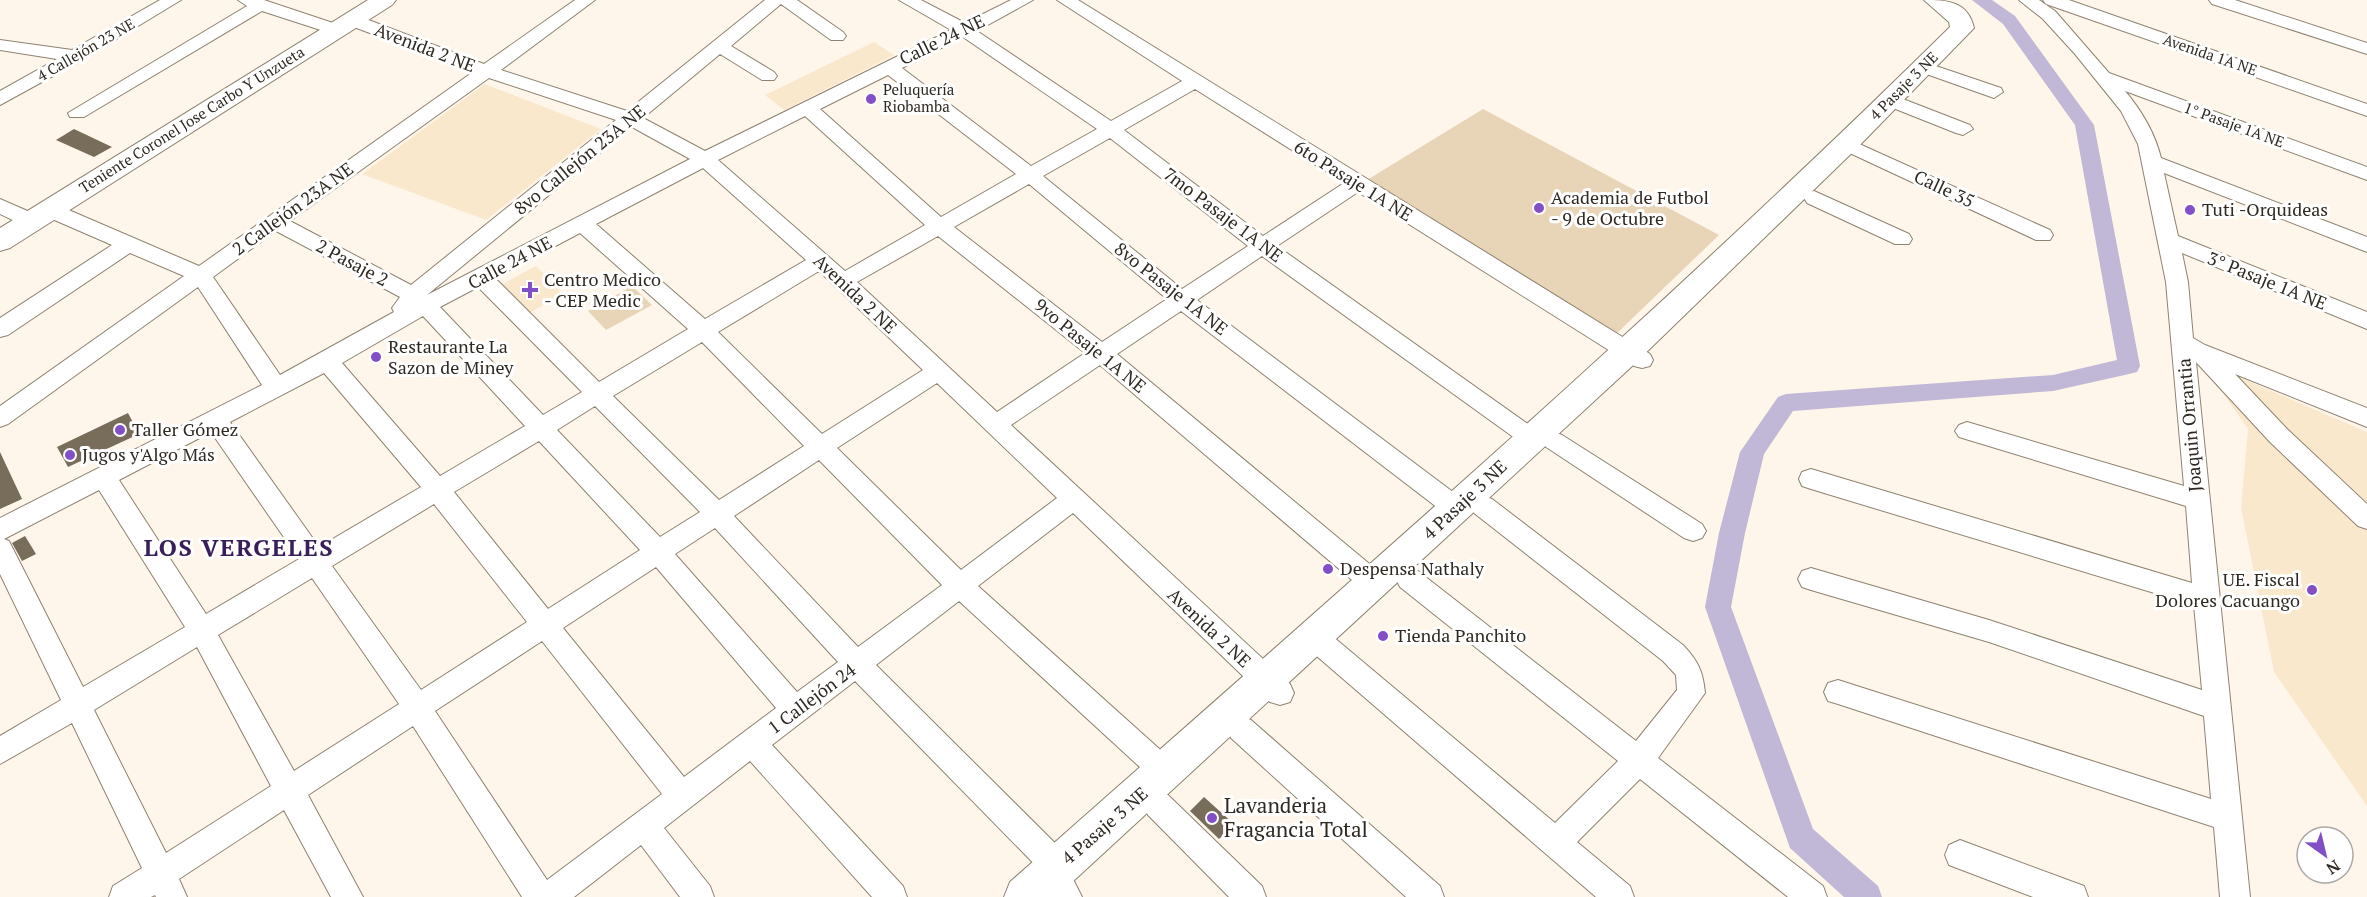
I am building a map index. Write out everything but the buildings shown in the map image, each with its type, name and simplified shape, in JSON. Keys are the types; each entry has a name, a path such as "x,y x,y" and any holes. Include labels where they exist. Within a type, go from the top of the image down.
{"street":[{"name":"4 Callejón 23 NE","path":"0,99 172,0"},
{"name":"Teniente Coronel Jose Carbo Y Unzueta","path":"0,242 384,0"},
{"name":"2 Callejón 23A NE","path":"0,418 586,0"},
{"name":"8vo Callejón 23A NE","path":"420,301 631,119 776,0"},
{"path":"786,0 837,36"},
{"name":"7mo Pasaje 1A NE","path":"908,0 963,29 1024,74 1112,130 1264,247 1543,440 1693,531"},
{"name":"Calle 24 NE","path":"0,530 327,362 388,325 420,301 482,278 806,107 1024,0"},
{"name":"6to Pasaje 1A NE","path":"1066,0 1634,356"},
{"name":"4 Pasaje 3 NE","path":"1634,356 1962,28 1960,19 1936,0"},
{"name":"Joaquin Orrantia","path":"2028,0 2049,15 2130,109 2148,144 2193,347 2198,500 2235,897"},
{"name":"Avenida 1A NE","path":"2052,0 2367,110"},
{"path":"2218,0 2367,49"},
{"path":"77,113 253,2"},
{"name":"Avenida 2 NE","path":"253,2 344,25 631,119 705,159 843,281 1273,687"},
{"path":"0,45 76,56"},
{"path":"719,46 768,76"},
{"name":"8vo Pasaje 1A NE","path":"888,66 1031,176 1184,301 1673,653 1689,671 1691,693 1640,759 1555,843"},
{"path":"1924,67 1994,92"},
{"name":"1° Pasaje 1A NE","path":"2102,76 2367,174"},
{"path":"843,281 1194,82"},
{"path":"1890,100 1963,129"},
{"name":"9vo Pasaje 1A NE","path":"806,107 940,227 1103,355 1376,584"},
{"name":"4 Pasaje 3 NE","path":"1322,643 1376,584 1470,507 1634,356 1814,198 1846,144"},
{"name":"Calle 35","path":"1846,144 2043,235"},
{"path":"2151,161 2367,244"},
{"path":"994,425 1184,301 1357,183"},
{"path":"1814,198 1902,239"},
{"path":"0,206 130,243 201,275 276,388"},
{"name":"2 Pasaje 2","path":"275,222 420,301 658,552 796,711"},
{"path":"583,224 703,330 822,446 1162,789 1251,897"},
{"name":"3° Pasaje 1A NE","path":"2168,240 2367,321"},
{"path":"0,329 130,243"},
{"path":"0,751 820,261"},
{"path":"482,278 717,514 1061,888"},
{"path":"2193,347 2367,418"},
{"path":"2193,347 2286,443 2367,519"},
{"path":"327,362 437,489 682,797"},
{"path":"124,897 166,885 291,789 937,372"},
{"path":"215,419 417,708 540,897"},
{"path":"1967,431 2198,500"},
{"path":"104,477 201,630 291,789 348,897"},
{"path":"1811,479 2207,598"},
{"name":"1 Callejón 24","path":"549,897 1073,500"},
{"name":"4 Pasaje 3 NE","path":"1025,897 1061,888 1162,789 1322,643 1409,579 1470,507"},
{"path":"0,548 166,885"},
{"path":"1409,579 1587,722 1640,759 1812,897"},
{"path":"1811,579 1989,630 2218,708"},
{"path":"1322,643 1619,897"},
{"name":"4 Pasaje 3 NE","path":"1162,789 1241,729 1273,687"},
{"path":"1838,692 2228,818"},
{"path":"1241,729 1429,897"},
{"path":"753,744 892,897"},
{"path":"643,824 699,897"},
{"path":"1960,855 2073,897"}],"shaded area":[{"path":"874,42 894,55 784,110 765,95"},
{"path":"485,84 601,129 486,220 362,174"},
{"name":"Academia de Futbol - 9 de Octubre","path":"1483,109 1719,235 1614,336 1367,180"},
{"name":"Centro Medico - CEP Medic","path":"536,266 563,294 524,316 497,287"},
{"path":"632,286 652,305 606,330 588,311"},
{"name":"UE. Fiscal Dolores Cacuango","path":"2199,360 2367,432 2367,806 2274,672 2241,508 2248,429"}],"waterway":[{"path":"1867,897 1801,838 1718,607 1732,533 1752,452 1786,403 2053,383 2129,366 2084,125 2009,20 1981,0"}],"place":[{"name":"Peluquería Riobamba","path":"871,99"},
{"name":"Academia de Futbol - 9 de Octubre","path":"1539,208"},
{"name":"Tuti -Orquideas","path":"2190,210"},
{"name":"Centro Medico - CEP Medic","path":"530,290"},
{"name":"Restaurante La Sazon de Miney","path":"376,357"},
{"name":"Taller Gómez","path":"120,430"},
{"name":"Jugos y'Algo Más","path":"70,455"},
{"name":"Despensa Nathaly","path":"1328,569"},
{"name":"UE. Fiscal Dolores Cacuango","path":"2312,590"},
{"name":"Tienda Panchito","path":"1383,636"},
{"name":"Lavanderia Fragancia Total","path":"1212,818"}],"district":[{"name":"LOS VERGELES","path":"239,548"}]}
